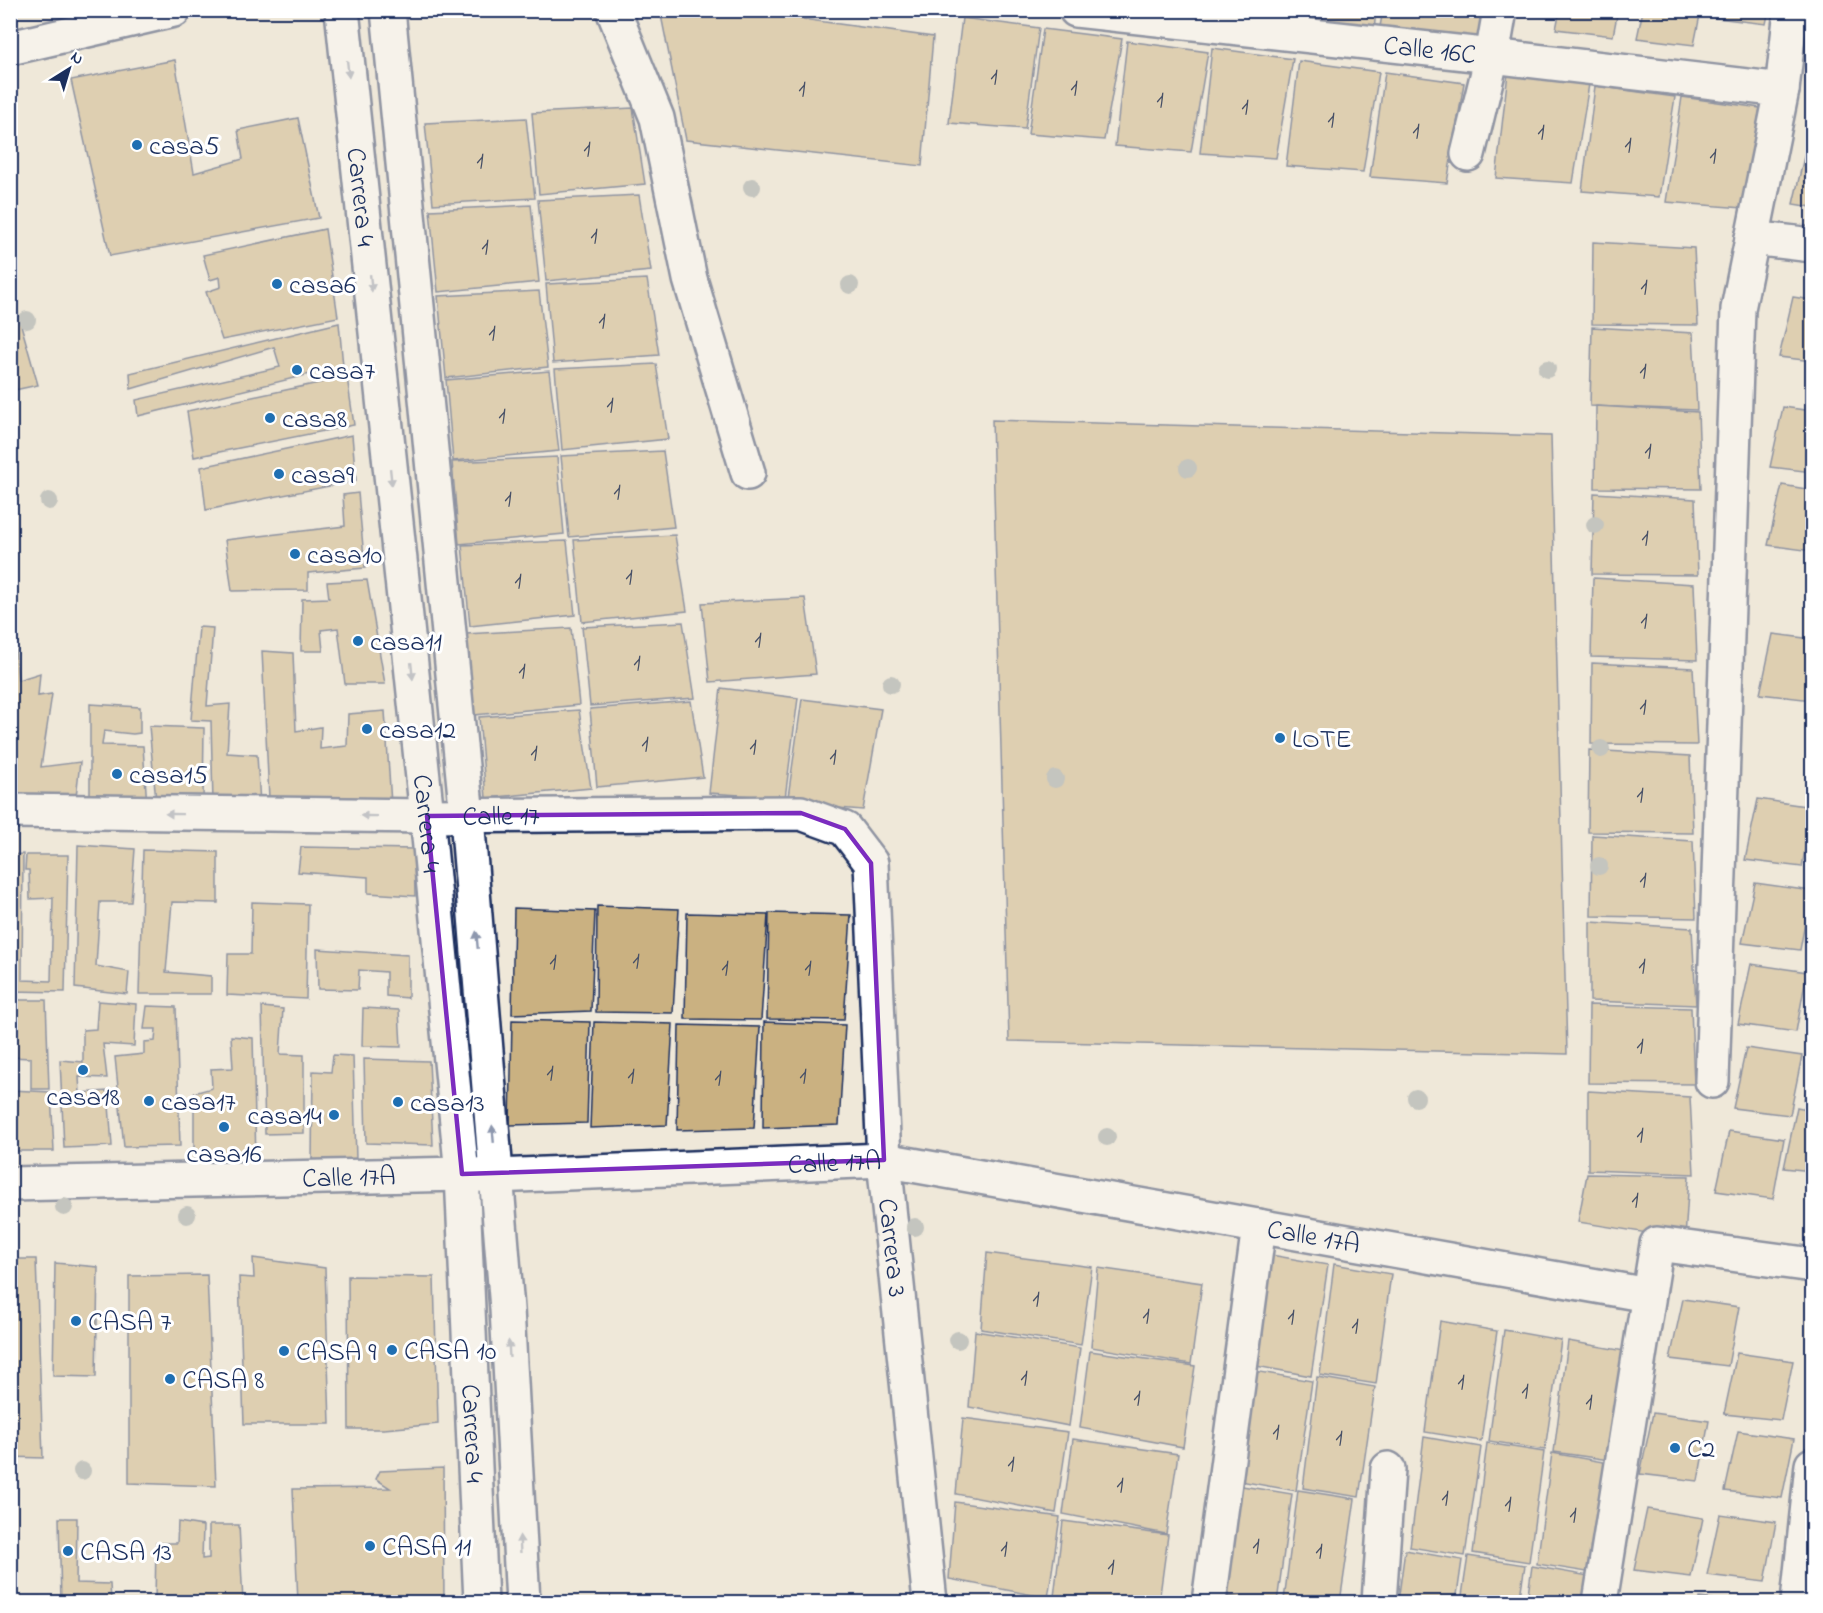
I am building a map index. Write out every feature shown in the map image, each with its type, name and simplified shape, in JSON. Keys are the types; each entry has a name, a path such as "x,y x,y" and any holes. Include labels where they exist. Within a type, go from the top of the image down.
{"street":[{"path":"10,48 174,10"},
{"name":"Carrera 4","path":"342,10 427,816 462,1174 481,1602"},
{"name":"Carrera 4","path":"388,10 467,817 507,1321 523,1602"},
{"path":"613,10 657,118 690,279 748,473"},
{"name":"Calle 16C","path":"1076,10 1254,20 1492,56 1782,90"},
{"path":"1468,154 1492,56 1500,10"},
{"path":"1712,1081 1738,309 1782,90 1791,10"},
{"path":"1752,238 1812,245"},
{"name":"Calle 17","path":"10,811 467,817 801,813 845,829"},
{"name":"Carrera 3","path":"845,829 871,863 884,1160 930,1602"},
{"name":"Calle 17A","path":"10,1184 462,1174 496,1176 884,1160 1648,1296"},
{"path":"1209,1602 1259,1226"},
{"path":"1600,1602 1657,1244 1812,1265"},
{"path":"1798,1602 1812,1465"},
{"path":"1379,1602 1389,1469"}],"highlighted area":[{"path":"801,813 845,829 871,863 884,1160 462,1174 427,816"}],"building":[{"path":"59,10 94,10 95,14 64,22"},
{"path":"660,10 781,16 933,37 922,166 686,140"},
{"path":"1269,10 1376,10 1374,31 1269,13"},
{"path":"1383,10 1488,10 1484,50 1379,32"},
{"path":"1560,10 1618,10 1613,36 1556,29"},
{"path":"1643,10 1701,10 1694,45 1637,38"},
{"path":"1710,10 1769,10 1766,24 1709,17"},
{"path":"962,18 1039,28 1025,129 949,123"},
{"path":"1043,29 1122,39 1104,140 1028,134"},
{"path":"1127,41 1208,52 1191,152 1115,146"},
{"path":"1212,48 1293,59 1276,158 1200,153"},
{"name":"casa5","path":"175,60 194,173 243,159 238,130 298,118 319,218 110,256 71,80"},
{"path":"1299,61 1379,72 1363,172 1286,166"},
{"path":"1385,72 1464,83 1447,183 1370,177"},
{"path":"1508,73 1589,84 1573,183 1496,178"},
{"path":"1595,86 1675,97 1659,197 1582,191"},
{"path":"1682,97 1760,108 1743,208 1666,202"},
{"path":"633,108 645,184 539,194 532,113"},
{"path":"526,118 535,198 433,204 425,123"},
{"path":"1807,144 1812,145 1812,207 1793,204"},
{"path":"639,195 651,271 546,281 538,200"},
{"path":"531,205 539,282 438,292 430,210"},
{"name":"casa6","path":"325,229 338,317 222,340 206,292 221,287 220,277 210,280 203,255"},
{"path":"1593,242 1694,248 1698,325 1592,324"},
{"path":"647,279 659,355 553,363 546,284"},
{"path":"10,286 38,385 10,391"},
{"path":"539,291 548,367 446,378 438,296"},
{"path":"1793,297 1812,300 1812,361 1779,357"},
{"name":"casa7","path":"339,323 343,366 138,416 136,400 280,367 274,347 131,389 130,373"},
{"path":"1592,327 1693,333 1697,410 1590,406"},
{"path":"656,364 668,439 562,450 555,369"},
{"path":"549,371 559,451 453,461 446,380"},
{"name":"casa8","path":"347,377 354,425 194,457 187,411"},
{"path":"1596,406 1698,412 1701,489 1595,488"},
{"path":"1783,407 1812,411 1812,472 1770,467"},
{"name":"LOTE","path":"992,420 1551,436 1567,1054 1009,1041"},
{"name":"casa9","path":"352,435 356,481 206,510 201,467"},
{"path":"663,451 674,527 569,537 561,456"},
{"path":"557,457 564,534 459,544 452,462"},
{"path":"1782,485 1812,490 1812,551 1768,545"},
{"name":"casa10","path":"358,493 365,568 308,573 308,590 232,591 225,540 345,526 343,495"},
{"path":"1594,493 1695,499 1698,575 1592,574"},
{"path":"675,535 687,611 582,622 574,540"},
{"path":"567,541 575,615 470,626 462,545"},
{"path":"1593,578 1694,584 1697,660 1591,657"},
{"path":"10,580 18,680 40,673 38,696 52,694 41,767 80,762 76,797 10,794"},
{"name":"casa11","path":"367,580 385,684 345,684 338,628 321,630 323,651 301,651 302,599 329,598 327,582"},
{"path":"805,598 816,674 710,682 702,603"},
{"path":"683,622 695,698 590,706 582,627"},
{"path":"199,627 213,628 207,706 230,704 227,753 257,755 260,804 213,803 211,721 191,720"},
{"path":"571,628 579,705 474,715 466,634"},
{"path":"1773,634 1812,639 1812,700 1760,694"},
{"name":"casa12","path":"262,651 293,653 296,731 321,727 320,749 347,746 348,714 385,711 391,804 269,798"},
{"path":"1592,663 1693,668 1697,745 1591,744"},
{"path":"721,688 798,698 785,798 709,793"},
{"path":"802,699 881,709 863,810 787,804"},
{"path":"691,701 703,777 597,787 590,709"},
{"name":"casa15","path":"90,704 140,707 140,733 104,731 102,745 143,746 147,806 90,803"},
{"path":"579,710 591,788 486,798 479,717"},
{"path":"149,726 204,728 203,802 156,801"},
{"path":"1589,750 1690,756 1693,833 1588,832"},
{"path":"1758,799 1812,807 1802,867 1745,860"},
{"path":"1592,835 1693,841 1696,918 1591,916"},
{"path":"78,845 135,849 131,902 100,902 96,966 129,972 127,994 75,988"},
{"path":"301,847 414,849 415,896 368,893 368,877 298,872"},
{"path":"143,850 218,852 218,903 172,902 166,972 211,976 211,994 139,994"},
{"path":"23,854 22,980 51,981 53,898 30,899 29,870 25,870 26,855 68,855 65,992 10,991 10,855"},
{"path":"1755,883 1811,891 1800,950 1742,943"},
{"path":"252,902 308,904 306,999 227,995 228,954 251,954"},
{"path":"597,906 679,909 673,1013 596,1012"},
{"path":"514,908 595,911 591,1011 512,1014"},
{"path":"687,913 768,915 761,1020 685,1019"},
{"path":"769,913 851,915 844,1020 767,1019"},
{"path":"1590,922 1692,928 1696,1005 1590,1001"},
{"path":"317,949 408,955 408,998 386,996 386,972 359,970 358,990 318,989"},
{"path":"1751,964 1807,972 1796,1032 1738,1024"},
{"path":"10,1000 46,1000 49,1089 31,1089 31,1058 10,1057"},
{"name":"casa18","path":"98,1001 136,1004 134,1046 103,1044 107,1078 79,1077 80,1093 108,1091 112,1146 64,1148 60,1060 83,1062 83,1030 96,1029"},
{"path":"1589,1005 1691,1008 1694,1084 1588,1083"},
{"name":"casa17","path":"147,1006 176,1007 180,1146 124,1147 115,1057 144,1054 144,1042 155,1041 156,1029 144,1029"},
{"path":"262,1007 283,1009 280,1054 304,1055 304,1133 265,1134"},
{"path":"363,1008 399,1010 401,1047 362,1046"},
{"path":"512,1020 590,1022 587,1123 510,1125"},
{"path":"594,1022 673,1024 667,1125 590,1128"},
{"path":"764,1022 845,1025 839,1125 763,1128"},
{"path":"679,1025 760,1027 754,1128 677,1130"},
{"name":"casa16","path":"231,1036 253,1038 256,1161 194,1160 194,1093 212,1088 211,1069 233,1068"},
{"path":"1746,1048 1802,1056 1790,1115 1733,1108"},
{"name":"casa14","path":"333,1055 353,1056 356,1159 312,1162 313,1071 331,1072"},
{"name":"casa13","path":"364,1059 429,1061 433,1145 366,1143"},
{"path":"1812,1062 1812,1101 1804,1100"},
{"path":"10,1090 51,1092 54,1151 10,1151"},
{"path":"1588,1091 1690,1097 1694,1174 1588,1170"},
{"path":"1797,1107 1812,1110 1812,1171 1784,1168"},
{"path":"1729,1131 1784,1139 1773,1199 1716,1191"},
{"path":"1587,1174 1689,1176 1685,1239 1578,1222"},
{"path":"987,1253 1092,1267 1081,1345 981,1329"},
{"path":"1271,1255 1328,1265 1311,1376 1256,1366"},
{"name":"CASA 9","path":"253,1258 325,1268 330,1424 244,1424 239,1277 254,1278"},
{"path":"10,1259 36,1259 43,1458 10,1457"},
{"name":"CASA 7","path":"55,1263 98,1267 96,1377 53,1376"},
{"path":"1334,1264 1391,1274 1376,1384 1320,1375"},
{"path":"1098,1268 1202,1283 1191,1364 1091,1347"},
{"name":"CASA 8","path":"207,1275 216,1486 129,1483 129,1276"},
{"name":"CASA 10","path":"348,1276 434,1277 438,1424 384,1429 349,1429"},
{"name":"C2","path":"1683,1299 1739,1307 1728,1366 1670,1359"},
{"path":"1440,1321 1497,1331 1481,1441 1425,1432"},
{"path":"1504,1330 1561,1340 1545,1450 1489,1441"},
{"path":"975,1331 1080,1348 1069,1426 969,1407"},
{"path":"1568,1341 1625,1351 1609,1460 1554,1452"},
{"path":"1090,1351 1195,1366 1183,1447 1080,1428"},
{"name":"C2","path":"1737,1353 1793,1361 1781,1420 1724,1414"},
{"path":"1254,1371 1312,1381 1296,1491 1240,1481"},
{"path":"1317,1377 1375,1387 1359,1497 1303,1488"},
{"name":"C2","path":"1653,1413 1709,1421 1698,1481 1640,1474"},
{"path":"963,1418 1068,1432 1056,1513 956,1494"},
{"name":"C2","path":"1738,1431 1794,1439 1782,1498 1725,1491"},
{"path":"1424,1437 1481,1447 1465,1556 1410,1547"},
{"path":"1073,1439 1178,1454 1166,1534 1063,1514"},
{"path":"1487,1443 1544,1452 1529,1562 1473,1553"},
{"path":"1552,1453 1609,1463 1593,1573 1537,1564"},
{"name":"CASA 11","path":"443,1468 444,1602 298,1602 293,1489 390,1488 376,1479 380,1471"},
{"path":"1236,1485 1292,1494 1277,1602 1221,1595"},
{"path":"1298,1490 1355,1499 1340,1602 1284,1600"},
{"path":"955,1502 1060,1517 1048,1598 949,1579"},
{"name":"C2","path":"1647,1509 1703,1518 1691,1577 1634,1570"},
{"name":"C2","path":"1720,1514 1776,1522 1765,1582 1707,1575"},
{"name":"CASA 13","path":"59,1518 77,1518 76,1583 110,1584 111,1602 61,1602"},
{"path":"1063,1521 1168,1535 1159,1602 1084,1602 1054,1597"},
{"path":"178,1522 203,1526 202,1559 209,1558 209,1525 239,1525 243,1602 155,1602 156,1543 177,1543"},
{"path":"1405,1550 1462,1560 1456,1602 1398,1602"},
{"path":"1468,1556 1525,1565 1519,1602 1461,1602"},
{"path":"1532,1566 1589,1576 1585,1602 1527,1602"},
{"path":"40,1597 40,1602 10,1602 10,1598"},
{"path":"1700,1598 1733,1602 1699,1602"}],"place":[{"name":"casa5","path":"137,145"},
{"name":"casa6","path":"277,284"},
{"name":"casa7","path":"297,370"},
{"name":"casa8","path":"270,418"},
{"name":"casa9","path":"279,474"},
{"name":"casa10","path":"295,554"},
{"name":"casa11","path":"358,641"},
{"name":"casa12","path":"367,729"},
{"name":"LOTE","path":"1280,738"},
{"name":"casa15","path":"117,774"},
{"name":"casa18","path":"83,1070"},
{"name":"casa17","path":"149,1101"},
{"name":"casa13","path":"398,1102"},
{"name":"casa14","path":"334,1115"},
{"name":"casa16","path":"224,1127"},
{"name":"CASA 7","path":"76,1321"},
{"name":"CASA 10","path":"392,1350"},
{"name":"CASA 9","path":"284,1351"},
{"name":"CASA 8","path":"170,1379"},
{"name":"C2","path":"1675,1448"},
{"name":"CASA 11","path":"370,1546"},
{"name":"CASA 13","path":"68,1551"}]}
